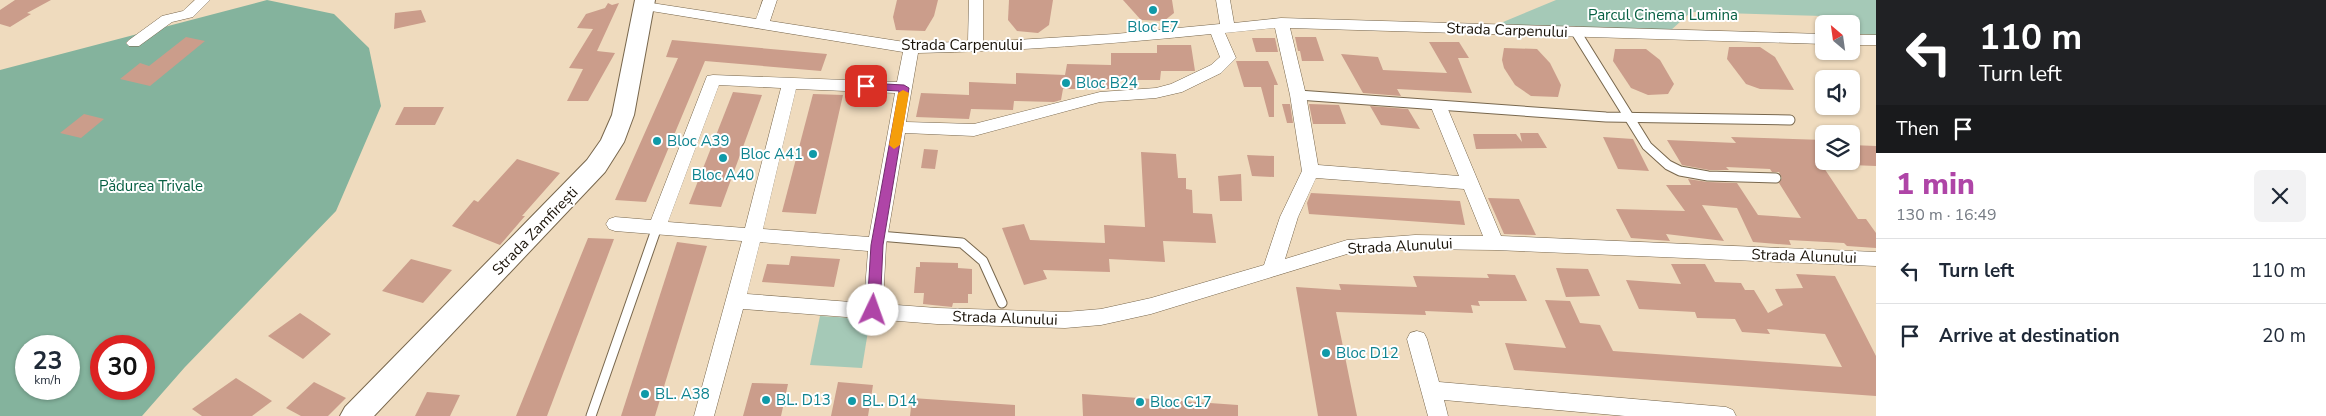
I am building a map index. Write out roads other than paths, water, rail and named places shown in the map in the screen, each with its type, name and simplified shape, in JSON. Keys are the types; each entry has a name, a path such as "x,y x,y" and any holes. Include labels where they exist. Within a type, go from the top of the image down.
{"street":[{"path":"134,43 167,19 188,14 203,0"},
{"path":"762,23 770,0"},
{"path":"975,47 976,0"},
{"path":"897,127 974,130 1100,97 1156,93 1176,88 1216,69 1228,58 1222,29 1224,0"},
{"name":"Strada Carpenului","path":"645,3 911,48 975,47 1115,39 1281,24 1815,39"},
{"name":"Strada Zamfirești","path":"355,416 596,166 612,142 623,115 645,3"},
{"path":"1272,269 1289,217 1310,171 1298,95 1281,24"},
{"path":"1860,40 1876,40"},
{"path":"873,310 878,240 911,48"},
{"path":"657,227 713,80 904,88"},
{"path":"704,416 736,301 751,233 790,83"},
{"path":"1439,107 1495,243"},
{"path":"1310,171 1471,183"},
{"path":"615,224 878,240"},
{"name":"Strada Alunului","path":"736,301 937,316 1065,320 1101,317 1151,306 1347,247 1416,242 1495,243 1876,259"},
{"path":"1417,339 1438,416"},
{"path":"1431,390 1726,416"}],"lane":[{"path":"1576,32 1632,119 1647,146 1657,156 1680,171 1708,176 1776,178"},
{"path":"1298,95 1439,107 1632,119 1790,120"},
{"path":"591,416 657,227"},
{"path":"878,240 962,243 972,248 987,266 1002,303"}],"place":[{"name":"Bloc E7","path":"1153,10"},
{"name":"Bloc B24","path":"1066,83"},
{"name":"Bloc A39","path":"657,141"},
{"name":"Bloc A41","path":"813,154"},
{"name":"Bloc A40","path":"723,158"},
{"name":"Bloc D12","path":"1326,353"},
{"name":"BL. A38","path":"645,394"},
{"name":"BL. D13","path":"766,400"},
{"name":"BL. D14","path":"852,401"},
{"name":"Bloc C17","path":"1140,402"}],"park label":[{"name":"Parcul Cinema Lumina","path":"1663,15"},
{"name":"Pădurea Trivale","path":"151,186"}]}
